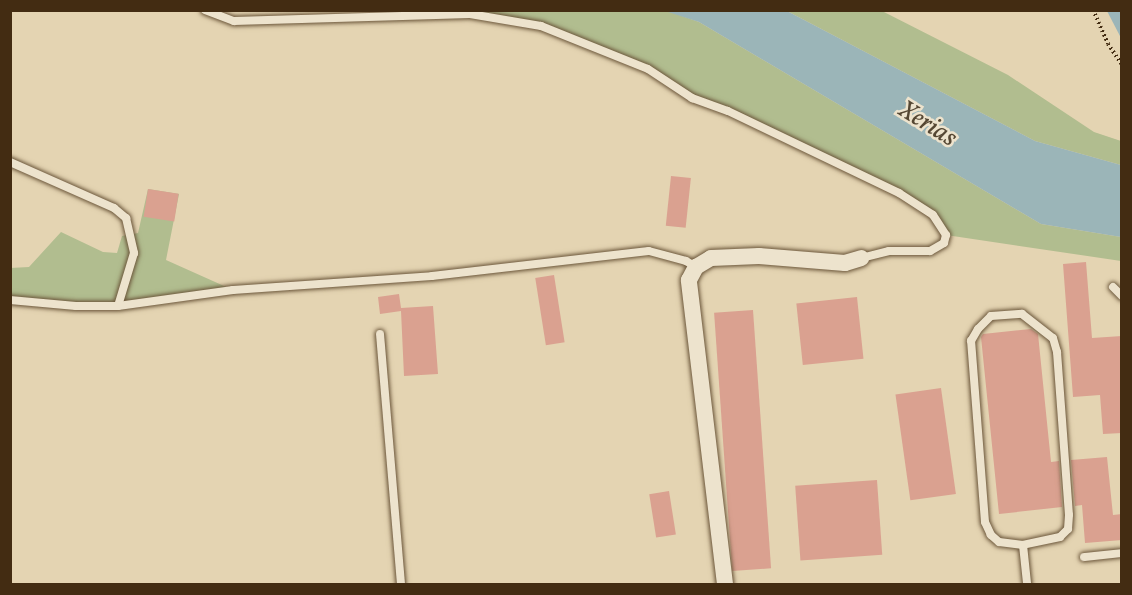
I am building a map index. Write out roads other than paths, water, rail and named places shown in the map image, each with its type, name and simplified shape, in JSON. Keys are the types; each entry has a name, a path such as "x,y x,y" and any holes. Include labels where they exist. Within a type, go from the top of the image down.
{"street":[{"path":"725,585 689,280 696,267 711,258 749,256 844,263 861,258"}],"lane":[{"path":"205,10 234,21 470,14 542,26 648,69 692,98 728,111 899,193 933,215 946,235 944,243 930,251 889,251 861,258"},
{"path":"10,162 114,208 126,218 134,253 118,306"},
{"path":"10,300 76,306 118,306 233,290 432,276 649,251 686,261 696,267"},
{"path":"1113,287 1122,296"},
{"path":"1022,314 1053,338 1058,352 1068,529 1060,537 1023,545 999,542 991,536 986,522 971,341 978,329 991,316 1022,314"},
{"path":"380,334 401,585"},
{"path":"1023,545 1027,585"},
{"path":"1084,557 1122,554"}],"water":[{"name":"Xerias","path":"665,11 787,11 1035,141 1121,165 1121,237 1041,224 699,22"},
{"path":"1107,11 1121,11 1121,38"}]}
